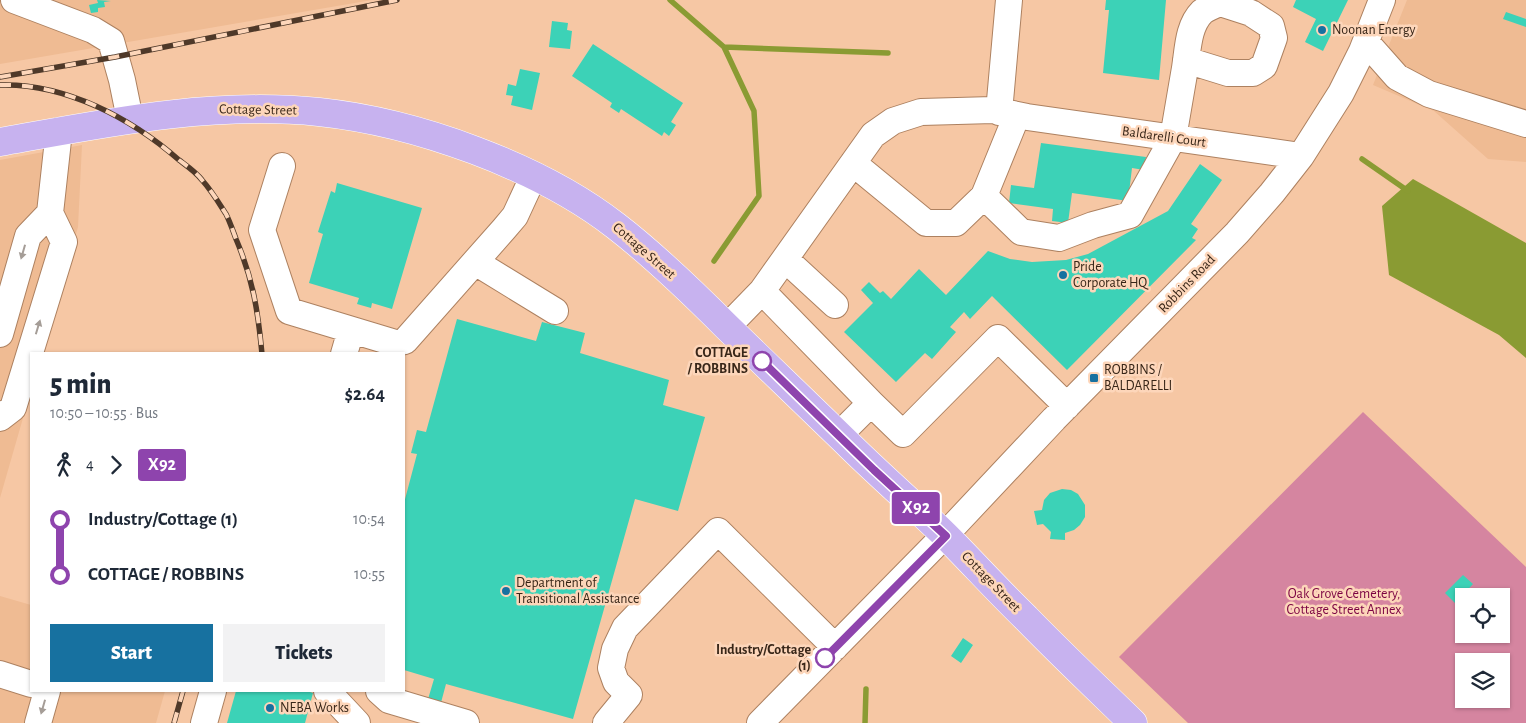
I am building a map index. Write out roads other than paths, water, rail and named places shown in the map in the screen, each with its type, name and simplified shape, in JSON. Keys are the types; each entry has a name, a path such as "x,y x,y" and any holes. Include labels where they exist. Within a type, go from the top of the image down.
{"main road":[{"name":"Cottage Street","path":"0,142 130,119 210,110 261,108 320,112 381,122 422,134 502,161 564,192 614,225 662,266 946,536 1133,723"}],"street":[{"path":"14,0 67,9 111,41 130,119"},
{"path":"853,163 926,224 956,223 984,196 1014,115 1009,0"},
{"name":"Robbins Road","path":"760,723 946,536 1066,406 1236,233 1272,193 1300,156 1341,93 1366,42 1382,0"},
{"path":"1366,42 1398,77 1429,94 1526,124"},
{"path":"984,196 1021,232 1059,238 1093,225 1130,215 1173,138 1186,60"},
{"name":"Baldarelli Court","path":"727,327 762,291 873,135 893,121 921,112 1014,115 1300,156"},
{"path":"30,352 64,242 50,213 59,132"},
{"path":"282,166 262,230 289,311 347,342 395,343 406,341 514,216 533,177"},
{"path":"0,334 28,236 50,213"},
{"path":"785,259 835,305"},
{"path":"475,262 555,311"},
{"path":"762,291 903,434 998,338 1066,406"},
{"path":"0,418 13,408 30,353"},
{"path":"839,435 871,403"},
{"path":"606,723 629,695 616,682 611,668 624,628 718,531 835,647"},
{"path":"0,674 30,684"},
{"path":"38,723 47,692"},
{"path":"204,723 213,692"},
{"path":"328,692 357,723"},
{"path":"380,692 389,700 466,723"}],"waterway":[{"path":"670,0 724,47 754,111 759,196 714,261"},
{"path":"724,47 888,53"},
{"path":"1362,159 1408,191"},
{"path":"865,723 866,689"}],"railway":[{"path":"0,77 115,57 397,0"},
{"path":"0,85 49,90 96,106 140,130 197,174 212,192 226,214 242,254 254,295 262,352"},
{"path":"174,723 183,692"}],"place":[{"name":"Noonan Energy","path":"1322,30"},
{"name":"Pride Corporate HQ","path":"1063,275"},
{"name":"COTTAGE / ROBBINS","path":"762,361"},
{"name":"ROBBINS / BALDARELLI","path":"1094,378"},
{"name":"Department of Transitional Assistance","path":"506,591"},
{"name":"Industry/Cottage (1)","path":"825,658"},
{"name":"NEBA Works","path":"270,708"}],"park label":[{"name":"Oak Grove Cemetery, Cottage Street Annex","path":"1344,602"}]}
